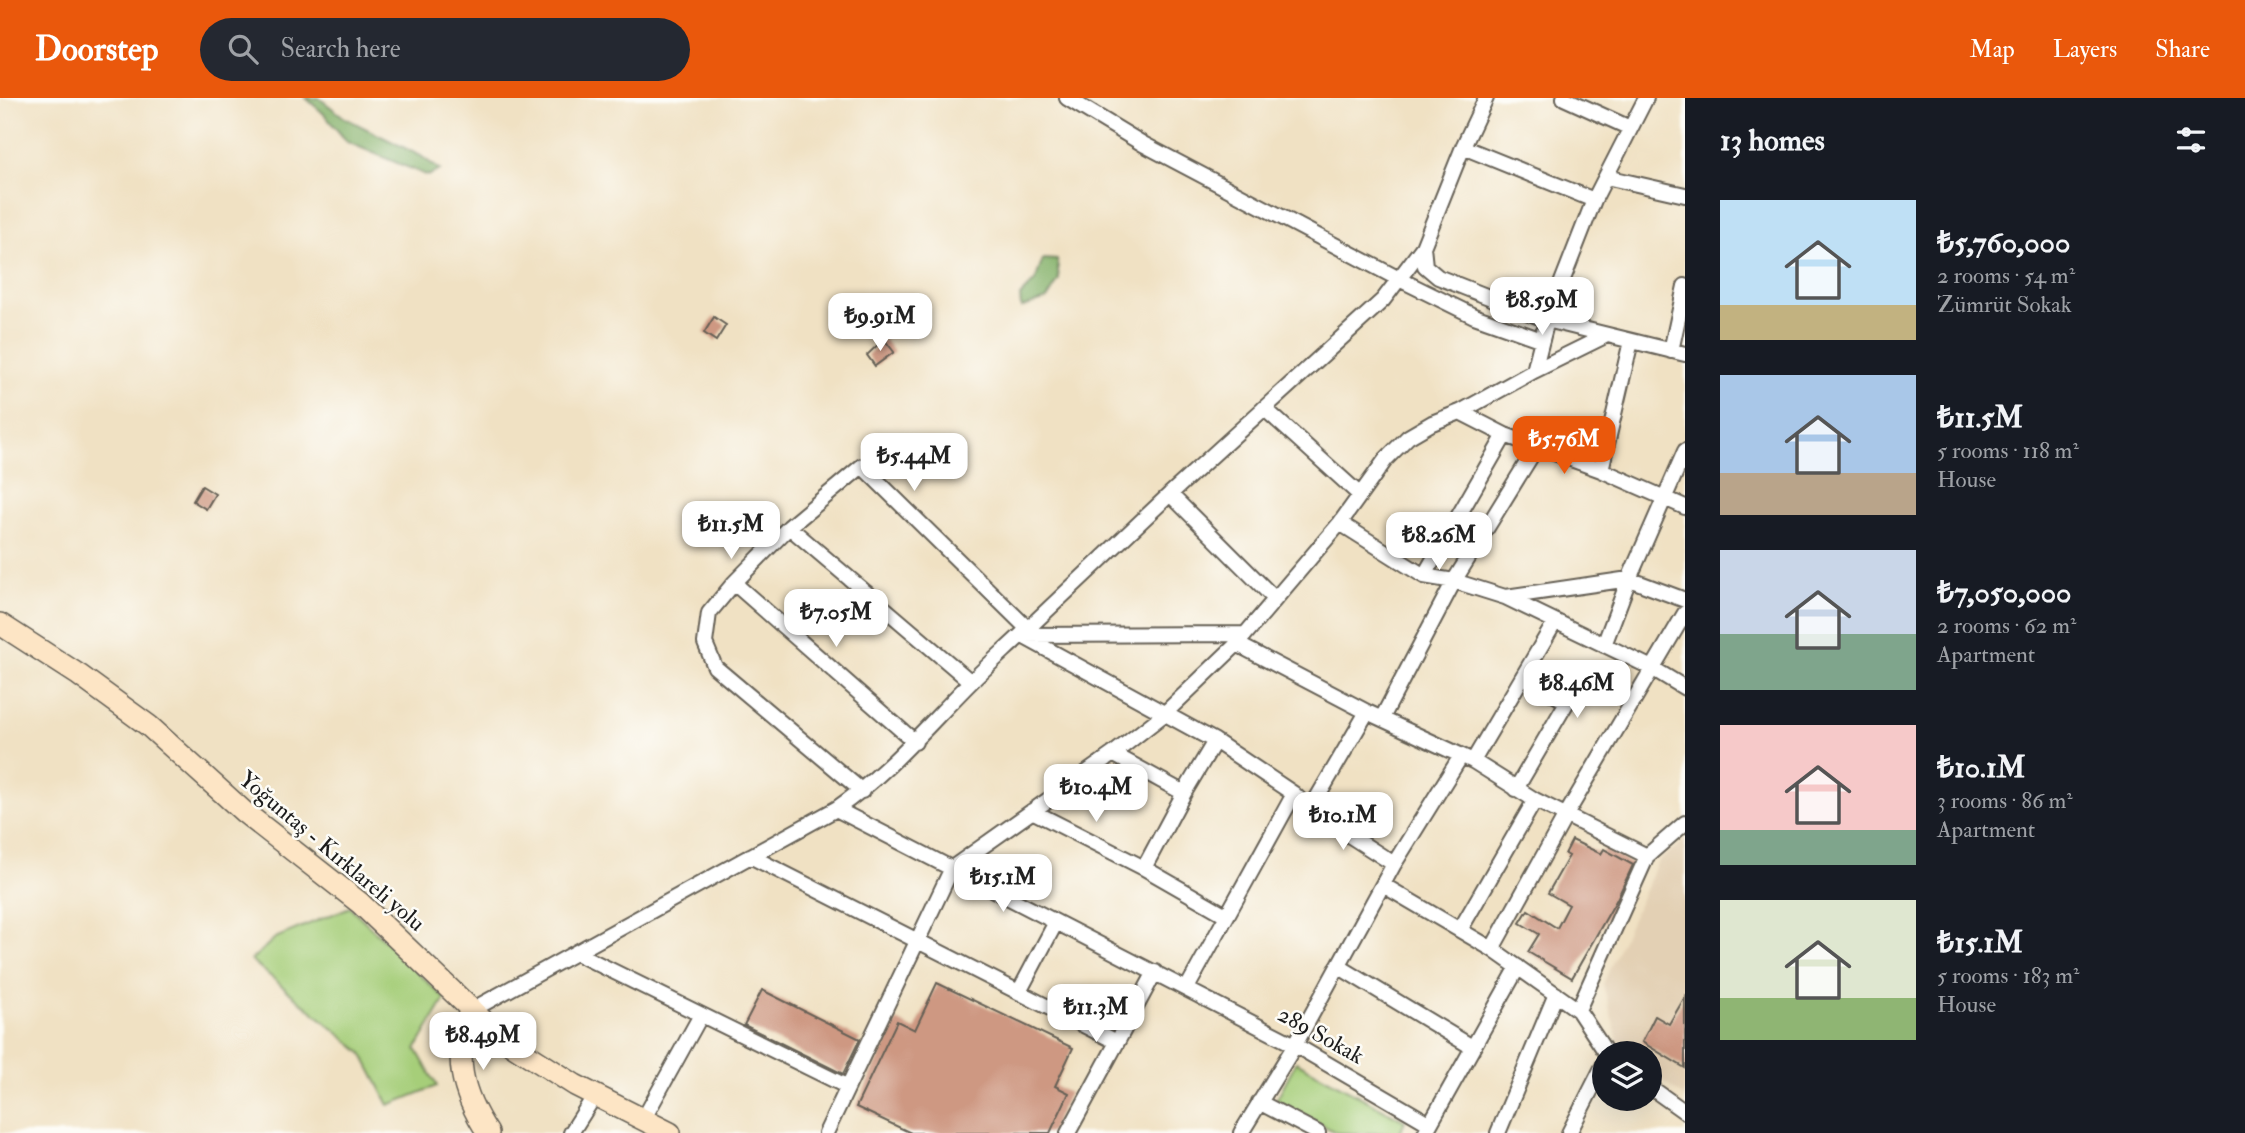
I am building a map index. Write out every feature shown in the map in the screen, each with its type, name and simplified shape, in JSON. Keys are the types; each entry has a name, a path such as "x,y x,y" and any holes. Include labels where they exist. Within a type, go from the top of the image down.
{"street":[{"path":"1067,98 1143,144 1399,279 1474,316 1542,340"},
{"path":"488,1133 467,1095 462,1072 462,1033 470,1011 836,808 862,790 915,742 971,682 1170,494 1383,300 1423,247 1463,147 1486,98"},
{"path":"1564,98 1630,128"},
{"path":"1534,371 1547,320 1594,200 1646,98"},
{"path":"1463,147 1594,200"},
{"path":"1606,177 1685,195"},
{"path":"1423,247 1425,266 1438,277 1547,320 1678,352 1685,286"},
{"path":"826,1133 952,868 1113,754 1163,715 1241,639 1340,523 1386,459 1408,437 1607,335"},
{"path":"1601,470 1631,341"},
{"path":"1264,408 1360,495"},
{"path":"1460,412 1505,435 1601,470 1685,507"},
{"path":"1424,576 1505,435"},
{"path":"1382,718 1454,582 1536,448"},
{"path":"1604,645 1629,579 1685,451"},
{"path":"862,790 715,667 705,643 709,613 733,583 789,527 862,466 1025,632 1163,715 1215,741 1294,794 1310,810 1394,864"},
{"path":"1170,494 1275,599"},
{"path":"1340,523 1424,576 1505,597 1652,668 1685,688"},
{"path":"789,527 971,682"},
{"path":"1505,597 1629,579 1685,600"},
{"path":"733,583 915,742"},
{"path":"1492,949 1566,815 1685,612"},
{"path":"1241,1133 1295,1045 1394,864 1523,676 1555,621"},
{"name":"Yoğuntaş - Kırklareli yolu","path":"0,624 79,675 149,726 244,812 360,903 500,1037 540,1064 670,1133"},
{"path":"1025,632 1241,639 1367,712 1467,759 1535,800 1647,856"},
{"path":"1516,789 1567,702 1523,676"},
{"path":"1310,810 1367,712"},
{"path":"1144,868 1215,741"},
{"path":"1113,754 1184,793"},
{"path":"1187,988 1294,794"},
{"path":"1460,930 1535,800"},
{"name":"289 Sokak","path":"836,808 1295,1045 1428,1128"},
{"path":"1032,811 1144,868 1226,915"},
{"path":"1578,1010 1647,856 1685,823"},
{"path":"750,856 1117,1042"},
{"path":"1383,886 1492,949 1556,994 1578,1010 1598,1041"},
{"path":"1019,992 1056,922"},
{"path":"576,953 848,1087"},
{"path":"1338,966 1472,1047"},
{"path":"1428,1128 1518,967"},
{"path":"1068,1133 1155,972"},
{"path":"1498,1133 1556,994"},
{"path":"643,1121 701,1015"},
{"path":"1569,1133 1592,1088"},
{"path":"571,1133 595,1095"},
{"path":"1662,1096 1685,1112"},
{"path":"1258,1102 1318,1133"}],"shaded area":[{"path":"1685,840 1685,1098 1662,1080 1662,1041 1618,1041 1603,984 1658,861"}],"green space":[{"path":"306,98 319,98 345,118 421,156 440,170 428,176 347,142 324,114"},
{"path":"1043,259 1057,260 1059,280 1047,299 1021,308 1020,296 1035,281"},
{"path":"350,907 445,999 416,1049 437,1086 389,1105 362,1053 251,960 275,938"},
{"path":"1296,1062 1405,1121 1399,1133 1337,1133 1276,1100"}],"building":[{"path":"714,317 726,325 716,341 704,333"},
{"path":"884,339 894,352 875,366 867,355"},
{"path":"202,486 215,494 206,509 193,501"},
{"path":"1572,840 1601,854 1604,849 1633,865 1572,978 1528,952 1539,934 1520,923 1528,910 1557,928 1569,905 1548,893 1569,856 1565,854"},
{"path":"937,983 1073,1048 1055,1086 1069,1093 1050,1133 911,1133 856,1107 897,1021 915,1030"},
{"path":"762,990 860,1039 843,1074 744,1025"},
{"path":"1685,997 1685,1068 1662,1054 1662,1041 1642,1041 1655,1016 1669,1024"}]}
